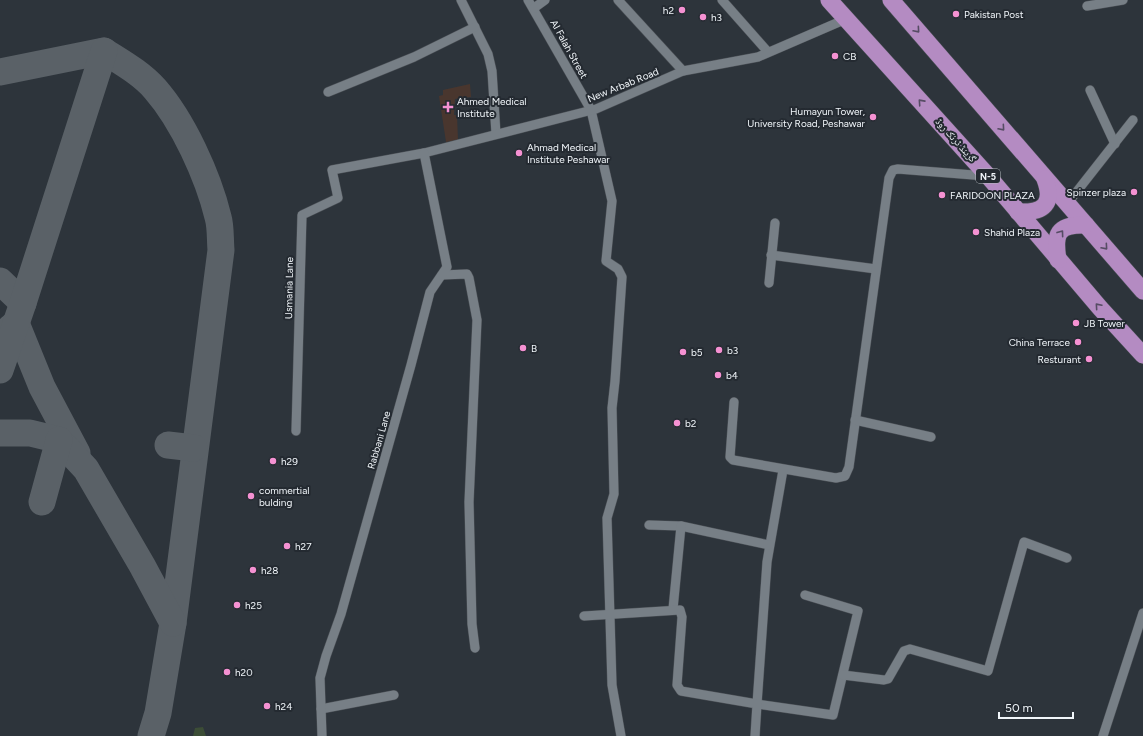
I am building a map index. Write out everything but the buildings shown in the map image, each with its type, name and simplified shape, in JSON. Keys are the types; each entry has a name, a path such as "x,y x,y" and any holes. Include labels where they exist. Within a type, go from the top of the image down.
{"highway":[{"name":"گرینڈ ٹرنک روڈ","path":"829,0 988,176 1058,260 1143,355"},
{"path":"891,0 1143,291"},
{"path":"1018,212 1033,212 1040,210 1045,205 1050,191 1045,178"},
{"path":"1058,260 1055,242 1058,234 1070,225 1086,225"}],"street":[{"path":"461,0 488,54 492,71 496,134"},
{"name":"Al Falah Street","path":"528,0 534,8 591,110 612,201 606,261 618,269 622,277 616,382 612,408 614,494 607,518 610,613"},
{"path":"534,8 545,0"},
{"path":"618,0 683,71"},
{"path":"722,0 768,52"},
{"path":"1087,6 1123,0"},
{"name":"New Arbab Road","path":"332,170 424,153 591,110 683,71 758,56 846,19"},
{"path":"328,92 414,57 474,27"},
{"path":"1090,90 1115,144"},
{"path":"1067,204 1133,120"},
{"name":"Rabbani Lane","path":"322,736 320,678 343,606 430,292 447,267 424,153"},
{"path":"734,402 731,459 783,470 836,478 845,476 849,467 889,178 892,170 898,169 988,176"},
{"name":"Usmania Lane","path":"296,431 302,215 338,198 332,170"},
{"path":"769,283 775,223"},
{"path":"772,255 876,269"},
{"path":"442,275 467,274 477,320 469,502 472,624 475,648"},
{"path":"855,420 930,437"},
{"path":"755,736 769,545 783,470"},
{"path":"649,525 681,526 769,545"},
{"path":"673,609 681,526"},
{"path":"843,675 884,680 888,679 904,651 910,649 988,671 1024,542 1067,558"},
{"path":"584,616 673,609 680,610 682,617 677,685 681,691 833,715 858,611 805,595"},
{"path":"610,613 612,685 621,736"},
{"path":"1103,736 1143,613"},
{"path":"321,709 394,695"}],"shaded area":[{"name":"Ahmed Medical Institute","path":"470,84 471,97 455,99 454,115 457,115 458,140 446,142 439,96 443,95 443,90"}],"green space":[{"path":"203,727 206,736 193,736 195,728"}],"taxiway":[{"path":"0,72 104,51 131,68 155,89 185,133 208,184 219,221 221,250 173,623 158,713 151,736"},
{"path":"0,370 104,51"},
{"path":"0,281 23,303"},
{"path":"10,328 16,323 42,387 77,453"},
{"path":"0,433 30,433 59,440 86,469 143,567 173,623"},
{"path":"42,502 59,440"},
{"path":"168,445 194,448"}],"place":[{"name":"h2","path":"682,10"},
{"name":"Pakistan Post","path":"956,14"},
{"name":"h3","path":"703,17"},
{"name":"CB","path":"835,56"},
{"name":"Ahmed Medical Institute","path":"448,107"},
{"name":"Humayun Tower, University Road, Peshawar","path":"873,117"},
{"name":"Ahmad Medical Institute Peshawar","path":"519,153"},
{"name":"Spinzer plaza","path":"1134,192"},
{"name":"FARIDOON PLAZA","path":"942,195"},
{"name":"Shahid Plaza","path":"976,232"},
{"name":"JB Tower","path":"1076,323"},
{"name":"China Terrace","path":"1078,342"},
{"name":"B","path":"523,348"},
{"name":"b3","path":"719,350"},
{"name":"b5","path":"683,352"},
{"name":"Resturant","path":"1089,359"},
{"name":"b4","path":"718,375"},
{"name":"b2","path":"677,423"},
{"name":"h29","path":"273,461"},
{"name":"commertial bulding","path":"251,496"},
{"name":"h27","path":"287,546"},
{"name":"h28","path":"253,570"},
{"name":"h25","path":"237,605"},
{"name":"h20","path":"227,672"},
{"name":"h24","path":"267,706"}]}
